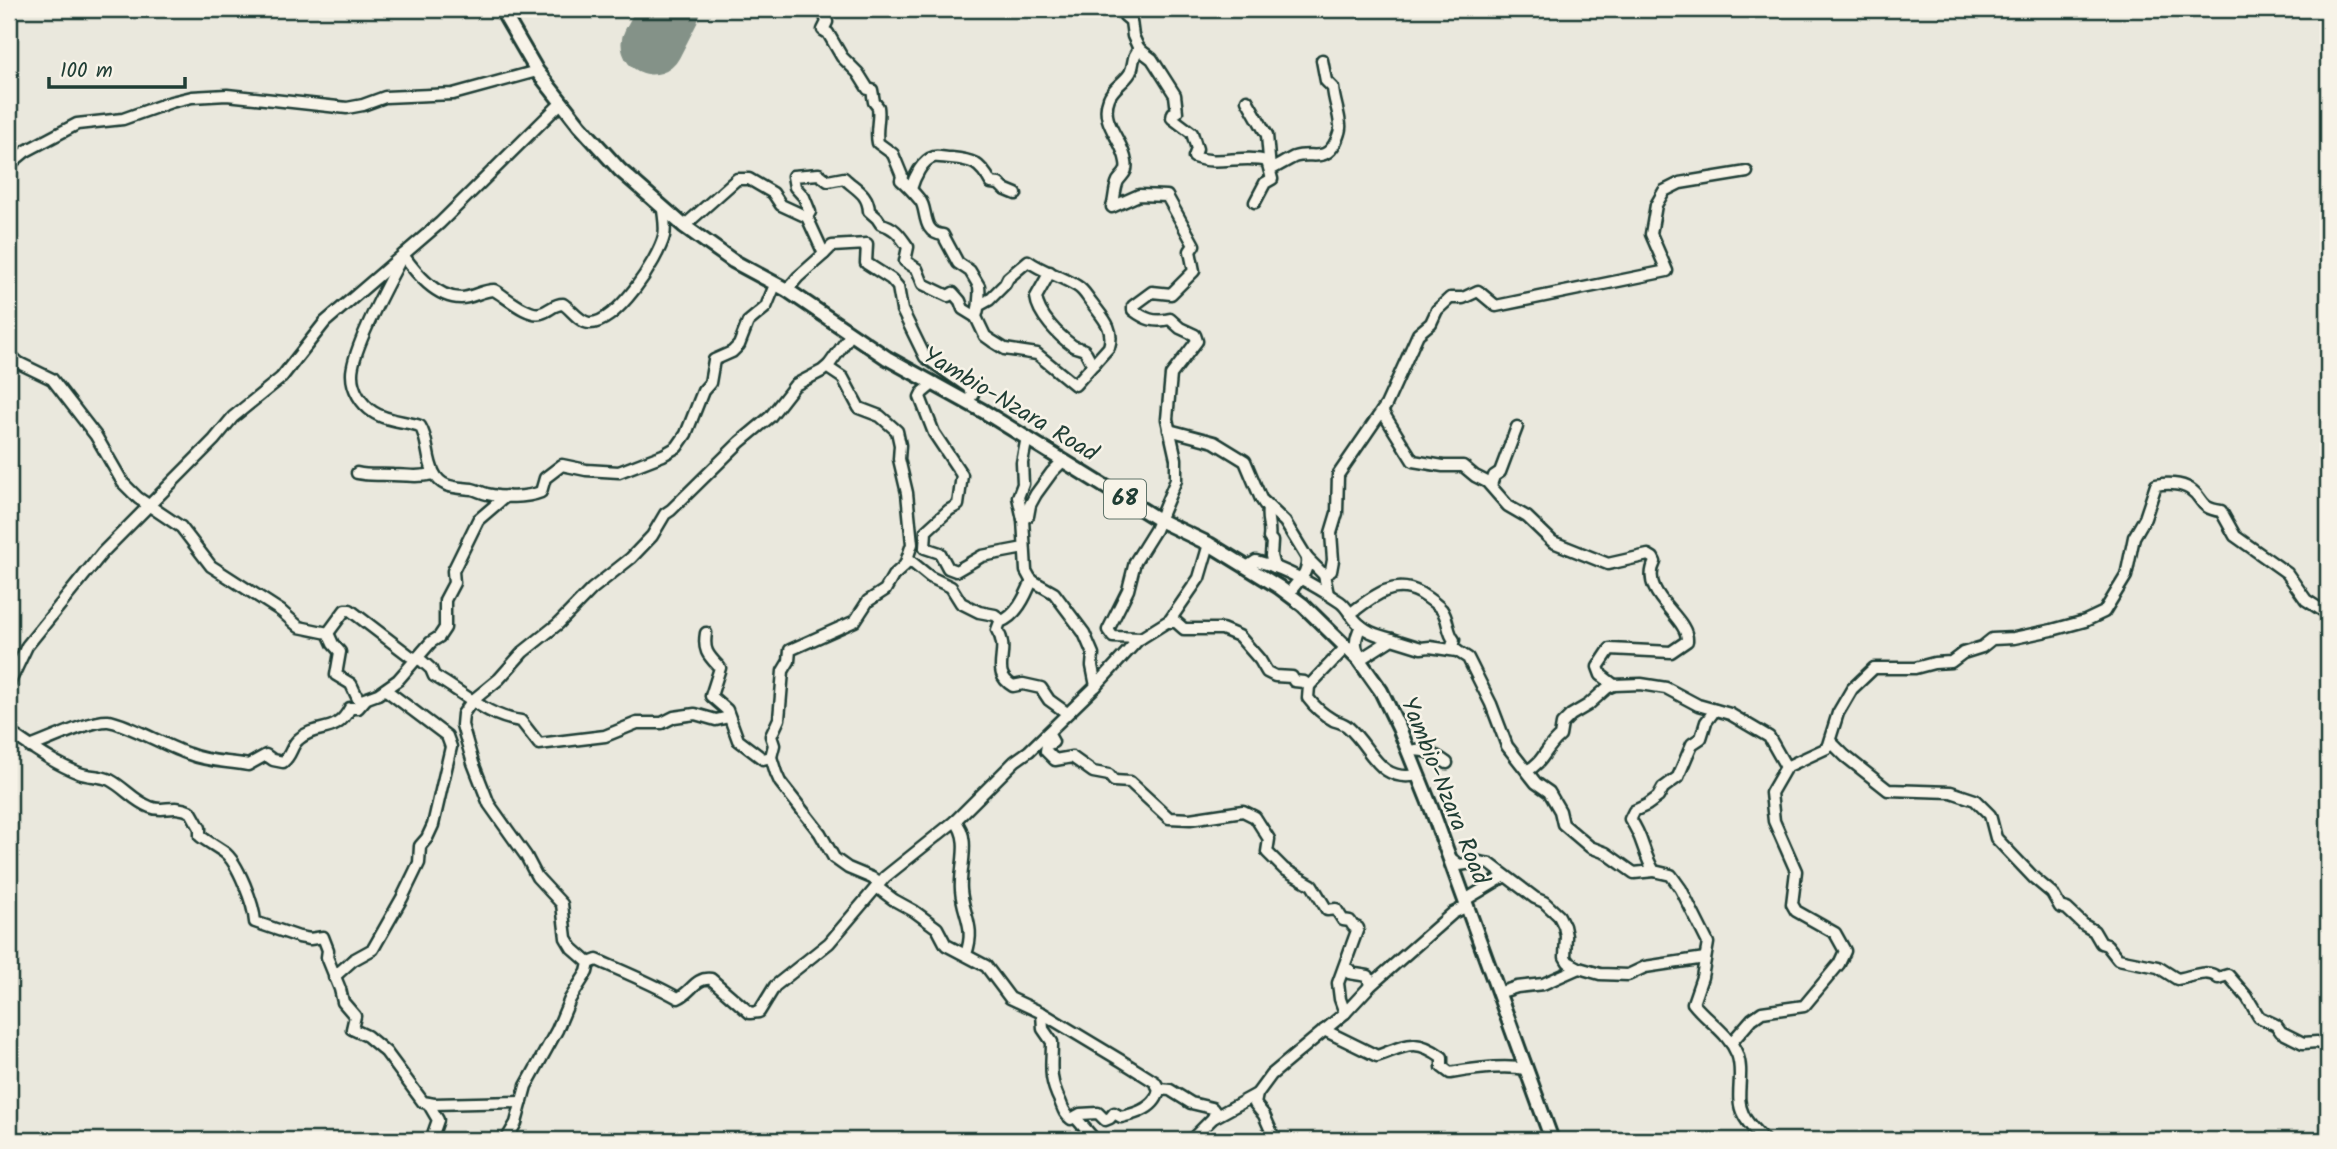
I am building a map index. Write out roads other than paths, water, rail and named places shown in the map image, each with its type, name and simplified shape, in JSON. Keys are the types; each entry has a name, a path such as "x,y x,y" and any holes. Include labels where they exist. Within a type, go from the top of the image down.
{"main road":[{"name":"Yambio-Nzara Road","path":"500,9 537,71 561,103 606,156 684,226 733,261 781,287 887,358 1027,437 1159,520 1209,544 1273,583 1303,605 1361,659 1381,691 1418,775 1552,1140"}],"street":[{"path":"824,9 827,22 823,30 828,33 849,66 859,73 868,89 872,90 879,114 877,143 893,153 901,180 922,204 931,230 943,235 958,263 973,274 980,289 977,296 980,305"},
{"path":"1130,9 1125,16 1131,21 1133,36 1140,50 1152,59 1175,95 1177,112 1173,113 1172,118 1192,134 1197,149 1194,157 1210,162 1250,158 1267,161 1272,179 1265,183 1255,202"},
{"path":"1140,50 1133,54 1129,74 1114,89 1106,110 1111,132 1120,141 1127,169 1118,181 1112,207 1140,195 1167,196 1194,245 1190,251 1194,271 1171,293 1152,292 1133,306 1133,310 1144,319 1152,321 1170,319 1180,328 1195,335 1198,341 1171,375 1167,419 1177,459 1176,480 1159,520 1135,562 1128,590 1108,630 1113,637 1141,638"},
{"path":"1270,170 1303,155 1315,157 1327,153 1337,138 1341,127 1333,88 1326,81 1322,60"},
{"path":"9,165 34,146 77,124 123,119 192,97 227,95 328,108 352,108 385,97 453,94 537,71"},
{"path":"1247,100 1267,135 1270,170"},
{"path":"9,684 32,639 103,552 152,506 233,417 281,377 325,322 440,223 561,103"},
{"path":"911,189 917,174 933,157 975,162 990,183 999,184 1016,194"},
{"path":"1324,575 1331,571 1333,561 1331,533 1337,513 1338,475 1382,411 1418,334 1431,323 1437,310 1450,299 1463,298 1478,291 1496,306 1667,271 1651,234 1656,205 1664,191 1680,183 1747,172"},
{"path":"807,217 810,212 804,197 795,187 793,177 819,174 828,181 844,178 862,191 869,211 881,224 890,226 902,237 908,247 905,261 917,270 923,284 948,296 953,293 963,309 976,317 985,336 1005,349 1037,354 1075,386 1112,340 1108,323 1081,288 1050,272 1038,269 1028,261 980,305 976,317"},
{"path":"684,226 737,179 749,179 773,193 781,205 807,217 824,254"},
{"path":"403,255 428,284 446,294 463,298 494,290 514,304 536,313 541,314 555,305 563,304 582,321 590,323 598,321 619,306 652,264 664,236 663,209"},
{"path":"403,255 358,349 352,378 359,398 372,412 420,426 434,474 450,487 506,496 541,492 545,486 545,478 562,465 619,472 677,447 686,434 703,391 710,383 714,360 732,352 748,322 766,306 781,287 832,246 867,244 866,263 891,279 898,287 902,310 925,357 968,387 973,394 967,402"},
{"path":"1050,272 1036,297 1040,310 1048,324 1072,345 1084,351 1089,361 1094,363"},
{"path":"589,963 572,948 566,938 562,904 542,885 526,856 489,804 462,725 463,714 472,701 499,679 529,647 558,624 592,589 631,558 652,536 665,514 770,417 796,385 829,365 851,334"},
{"path":"9,354 19,363 52,379 96,436 123,483 138,498 181,527 219,573 281,611 299,627 328,633"},
{"path":"829,365 828,368 843,378 859,408 885,420 899,435 899,459 912,534 905,565 892,576 885,590 868,601 853,623 790,650 789,661 783,671 779,719 771,736 774,745 771,757 780,782 819,831 834,858 872,878 878,888 937,928 946,945 986,966 1010,998 1042,1013 1152,1081 1159,1089 1173,1091 1189,1102 1210,1106 1215,1110 1213,1118"},
{"path":"934,383 920,397 934,433 962,475 958,505 926,531 924,546 940,553 948,568 951,587 961,603 1001,620 1009,619 1024,599 1032,580"},
{"path":"1382,411 1413,461 1443,467 1463,466 1491,485 1508,506 1527,517 1553,542 1608,564 1644,556 1653,558 1653,583 1663,602 1686,631 1688,641 1671,652 1610,649 1598,667 1601,675 1614,685"},
{"path":"1491,485 1494,476 1500,472 1517,427"},
{"path":"1169,430 1214,442 1245,461 1268,509 1266,519 1270,528 1271,556 1275,568 1273,583"},
{"path":"1027,437 1022,463 1023,484 1018,497 1023,519 1026,570 1032,580 1054,593 1084,633 1093,654 1092,666 1096,686"},
{"path":"1023,519 1028,516 1030,505 1047,478 1065,460"},
{"path":"357,472 371,477 393,475 410,478 434,474"},
{"path":"1731,1043 1752,1019 1762,1012 1804,1006 1844,957 1844,951 1835,933 1796,911 1792,904 1796,871 1774,821 1771,793 1787,767 1827,748 1838,713 1852,689 1874,668 1915,668 1951,662 1992,639 2014,638 2052,630 2085,621 2104,612 2126,576 2134,537 2145,519 2157,485 2169,483 2190,489 2202,504 2212,510 2221,511 2235,536 2287,573 2306,600 2328,614"},
{"path":"328,633 340,652 336,675 351,684 359,701 386,690 445,628 445,600 454,583 452,575 478,520 506,496"},
{"path":"1261,499 1285,522 1307,558 1324,575 1328,594"},
{"path":"589,963 597,960 678,998 698,981 711,979 754,1014 762,1008 778,984 829,943 878,884 955,821 1096,686 1141,638 1168,622 1183,605 1199,578 1209,544"},
{"path":"948,568 956,571 982,556 1024,548"},
{"path":"1289,594 1308,567 1307,558"},
{"path":"908,559 930,578 951,587"},
{"path":"1247,567 1256,561 1328,594 1340,602 1360,626 1371,633 1421,648 1457,652 1468,658 1491,704 1507,746 1536,783 1549,792 1560,811 1563,824 1590,847 1606,853 1634,873 1654,871 1671,875 1682,889 1708,943 1693,1003 1731,1043 1741,1065 1740,1101 1743,1114 1764,1140"},
{"path":"1350,614 1390,588 1409,587 1441,609 1447,619 1449,634 1454,640 1452,646 1457,652"},
{"path":"328,633 341,614 350,610 431,669 434,676 472,701 504,719 521,721 540,745 606,736 637,723 662,723 674,716 695,714 716,720 729,717"},
{"path":"1001,620 997,630 1004,646 1000,673 1002,678 1013,686 1023,684 1041,688 1049,700 1066,713"},
{"path":"1168,622 1176,622 1184,629 1222,629 1239,636 1260,660 1267,673 1292,677 1294,681 1304,682 1309,686"},
{"path":"1360,626 1355,645 1361,659 1392,639"},
{"path":"706,633 707,656 720,668 711,696 727,710 738,740 764,759 771,757"},
{"path":"1346,647 1309,686 1308,698 1331,719 1347,725 1375,761 1395,775 1418,775"},
{"path":"1528,771 1539,764 1550,745 1560,736 1562,724 1588,705 1595,696 1614,685 1641,684 1666,688 1698,705 1730,714 1769,737 1787,767"},
{"path":"334,978 353,960 373,949 402,898 419,863 419,848 428,838 433,825 451,747 447,736 386,690"},
{"path":"30,747 107,721 212,761 248,765 266,755 273,761 283,762 301,737 317,729 326,730 339,724 350,708 358,708 365,700"},
{"path":"1654,871 1643,852 1641,835 1630,819 1634,811 1658,797 1663,788 1678,777 1692,744 1701,738 1706,722 1716,710"},
{"path":"9,732 44,757 78,773 107,779 153,809 176,807 191,812 200,828 200,836 224,852 240,871 255,922 299,937 323,937 343,1002 355,1016 352,1029 367,1036 386,1052 420,1099 428,1103 522,1102"},
{"path":"1048,733 1053,742 1047,745 1046,751 1055,760 1072,757 1093,772 1109,775 1114,781 1130,782 1169,818 1190,819 1242,811 1255,817 1269,839 1267,852 1279,861 1284,869 1312,885 1327,910 1336,909 1343,920 1350,921 1358,928 1338,983 1345,1013"},
{"path":"1830,741 1844,756 1888,790 1951,792 1975,800 1990,815 1996,838 2052,893 2060,907 2067,909 2094,931 2101,943 2118,959 2158,967 2177,979 2200,973 2214,974 2218,978 2228,975 2247,997 2259,1017 2303,1043 2317,1042 2328,1046"},
{"path":"1408,751 1430,753 1447,763"},
{"path":"955,821 962,830 961,893 969,916 971,933 966,954"},
{"path":"1449,856 1459,864 1490,864 1535,898 1545,902 1559,916 1566,936 1565,957 1579,968 1600,975 1628,975 1645,967 1705,958"},
{"path":"1191,1140 1213,1118 1257,1094 1271,1075 1345,1013 1370,986 1453,913 1505,876"},
{"path":"506,1140 516,1123 526,1086 557,1030 570,999 587,972 589,963"},
{"path":"1344,968 1350,970 1349,973 1368,976 1370,986"},
{"path":"1498,993 1543,984 1579,968"},
{"path":"1042,1013 1043,1029 1052,1042 1052,1084 1065,1113 1071,1119 1089,1113 1098,1113 1105,1120 1113,1113 1121,1117 1137,1115 1157,1098 1159,1089"},
{"path":"1324,1030 1377,1056 1402,1045 1424,1046 1442,1057 1442,1067 1450,1073 1516,1067 1526,1069"},
{"path":"1257,1094 1255,1104 1264,1115 1275,1140"},
{"path":"428,1103 438,1120 431,1140"},
{"path":"1076,1118 1095,1140"}]}
